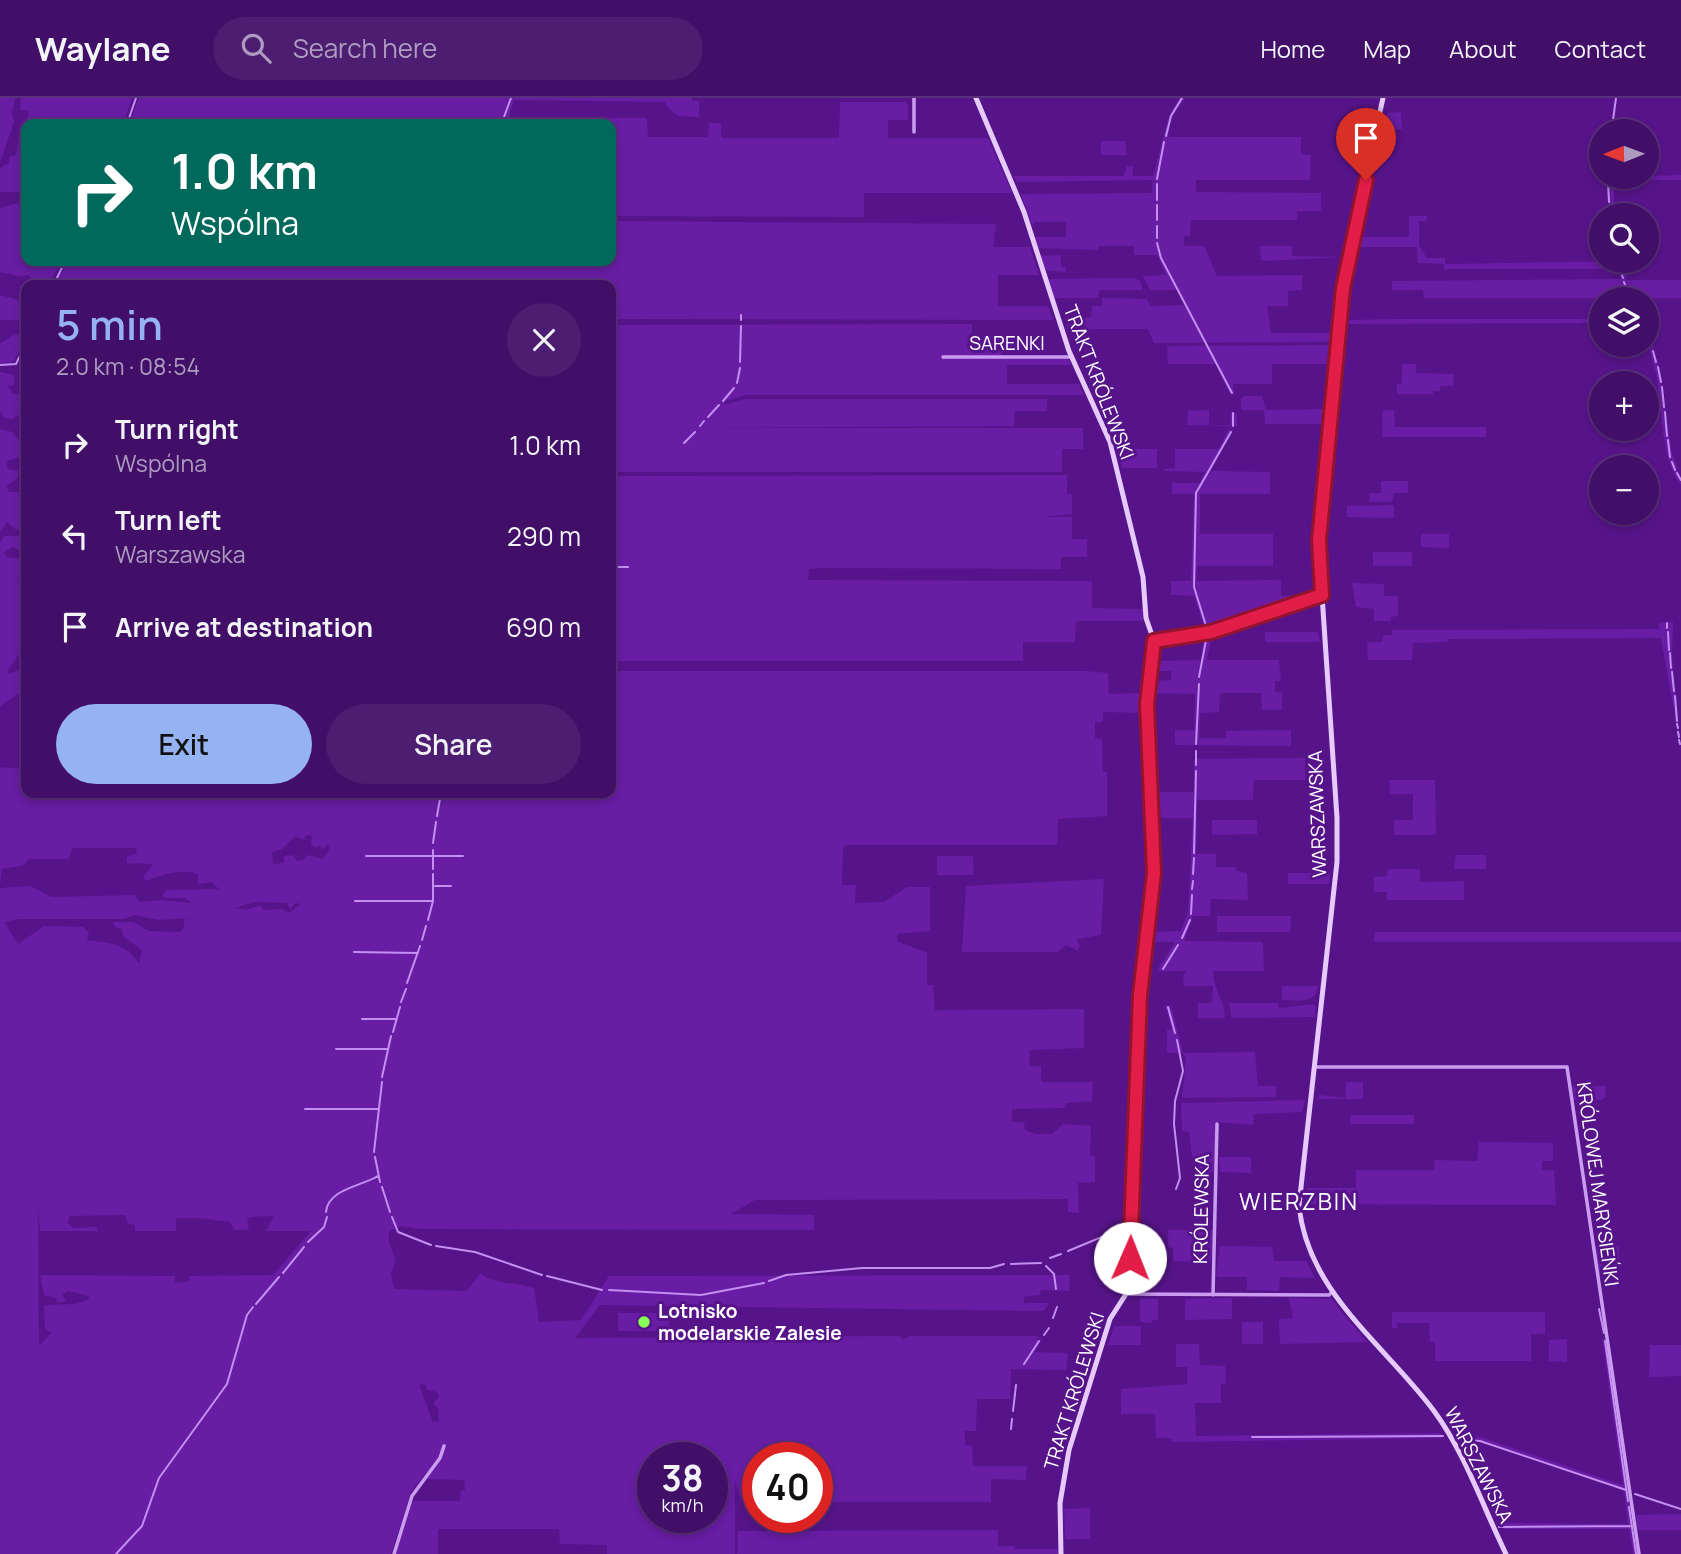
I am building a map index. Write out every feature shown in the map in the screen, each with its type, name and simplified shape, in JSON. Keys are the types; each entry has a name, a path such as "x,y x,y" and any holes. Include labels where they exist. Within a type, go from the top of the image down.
{"street":[{"path":"914,98 914,132"},
{"name":"TRAKT KRÓLEWSKI","path":"976,98 1024,212 1072,357 1112,450 1143,577 1146,618 1154,641 1147,704 1154,873 1140,995 1130,1278 1126,1294 1110,1319 1069,1450 1060,1503 1061,1554"},
{"name":"WARSZAWSKA","path":"1382,98 1343,288 1319,540 1338,841 1316,1067 1299,1185 1299,1205 1310,1253 1333,1292 1435,1412 1506,1554"},
{"name":"SARENKI","path":"943,357 1072,357"},
{"path":"1154,641 1211,632 1322,595"},
{"name":"KRÓLOWEJ MARYSIEŃKI","path":"1316,1067 1567,1067 1639,1554"},
{"name":"KRÓLEWSKA","path":"1213,1295 1217,1124"},
{"path":"1126,1294 1329,1295 1333,1292"},
{"path":"394,1554 412,1496 440,1458 444,1446"}],"shaded area":[{"path":"0,98 15,98 12,113 14,122 0,162"},
{"path":"21,98 132,98 125,119 27,119 28,110 20,110"},
{"path":"139,98 692,98 692,101 699,101 699,117 678,116 666,106 666,102 514,100 508,119 131,119"},
{"path":"1180,98 1185,98 1171,118 1168,137 1301,137 1301,154 1311,155 1310,180 1196,180 1196,192 1321,193 1321,211 1297,211 1297,220 1191,220 1190,236 1184,236 1184,246 1204,246 1217,276 1302,275 1302,290 1288,291 1288,306 1267,306 1271,333 1333,333 1332,342 1154,343 1148,329 1068,329 1066,322 1091,317 1092,306 1102,306 1102,298 1147,299 1150,306 1186,305 1178,290 1150,290 1143,276 1166,275 1157,255 1134,255 1134,246 1099,246 1098,250 1039,248 1034,237 1066,237 1066,222 1035,222 1032,225 1021,194 1152,193 1153,180 1016,182 1014,176 1124,176 1127,166 1133,166 1133,176 1153,176 1169,116"},
{"path":"840,102 905,102 908,106 908,120 888,120 888,138 988,138 1012,193 864,193 864,217 616,216 616,119 598,118 647,118 648,137 708,137 709,123 721,123 721,138 839,138"},
{"path":"1401,112 1402,129 1383,132 1387,113"},
{"path":"21,129 21,266 58,266 52,280 0,272 0,208 19,203 19,192 0,192 0,168 9,163 9,157 16,155"},
{"path":"1101,141 1125,141 1127,155 1101,155"},
{"path":"1681,175 1681,180 1659,180 1659,176"},
{"path":"1608,189 1614,189 1614,203 1608,203"},
{"path":"1409,216 1427,216 1426,221 1419,221 1419,246 1427,258 1445,258 1445,264 1589,262 1589,269 1444,269 1444,264 1418,263 1417,247 1357,247 1360,237 1409,237"},
{"path":"616,221 996,224 993,247 1030,247 1039,275 998,275 998,306 1048,306 1053,320 616,319 616,280 63,280 60,277 65,266 616,266"},
{"path":"1260,246 1292,246 1292,256 1342,257 1267,261 1261,260"},
{"path":"1061,255 1061,267 1066,267 1066,272 1044,270 1040,256"},
{"path":"1619,273 1626,273 1627,280 1681,280 1681,298 1659,298 1659,287 1589,287 1589,298 1424,298 1423,290 1392,290 1392,281 1621,279"},
{"path":"1134,278 1140,281 1143,290 1099,290 1098,298 1054,298 1048,281 1050,279"},
{"path":"0,295 21,302 21,320 0,320"},
{"path":"1589,319 1589,323 1347,324 1347,320"},
{"path":"972,324 972,343 1000,343 1001,355 1067,355 1071,365 1007,365 1007,384 1079,384 1084,395 747,395 726,401 723,405 746,399 1047,399 1047,411 1015,411 1014,426 696,428 1083,428 1083,449 1062,449 1062,472 616,472 616,325"},
{"path":"15,334 21,336 21,347 14,361 0,364 0,344"},
{"path":"1332,345 1329,364 1272,364 1272,384 1233,384 1234,394 1230,394 1216,364 1168,364 1167,346"},
{"path":"1652,357 1656,357 1659,371 1655,371"},
{"path":"1402,364 1416,364 1416,373 1454,374 1453,386 1440,386 1440,391 1433,391 1433,394 1397,394 1397,384 1402,383"},
{"path":"0,372 14,375 14,385 8,386 13,394 21,394 21,413 13,419 4,418 0,411"},
{"path":"1659,372 1672,453 1681,485 1669,461 1663,433"},
{"path":"1262,396 1266,410 1325,409 1323,424 1265,424 1264,410 1241,410 1241,398"},
{"path":"1209,410 1209,425 1230,425 1231,411 1237,414 1237,426 1187,425 1188,411"},
{"path":"1383,410 1394,410 1395,427 1486,427 1486,437 1382,437"},
{"path":"0,429 12,432 21,443 21,457 6,461 8,469 18,471 18,478 6,486 9,492 21,492 21,530 16,530 7,522 0,532"},
{"path":"1228,430 1233,430 1211,471 1270,472 1270,494 1200,494 1200,534 1273,534 1273,566 1197,566 1196,581 1281,580 1281,596 1301,595 1225,625 1205,629 1194,596 1171,595 1171,581 1191,581 1194,494 1172,494 1172,483 1200,483 1205,472 1164,469 1175,468 1175,449 1219,449"},
{"path":"1118,449 1157,449 1157,468 1122,468"},
{"path":"1067,475 1067,494 1072,494 1072,514 1043,517 1072,517 1072,539 1087,539 1087,557 1061,557 1061,569 820,568 809,569 808,580 1092,581 1092,608 1143,609 1143,621 1076,621 1075,642 1023,642 1023,661 616,661 616,476"},
{"path":"1381,481 1408,481 1408,493 1394,493 1392,502 1369,502 1370,493 1381,493"},
{"path":"1394,505 1394,518 1347,517 1347,506"},
{"path":"1421,534 1449,534 1449,548 1421,547"},
{"path":"4,536 21,536 21,551 13,547 3,553 9,558 21,558 18,578 21,578 21,651 8,670 9,674 21,669 21,695 0,706 0,543"},
{"path":"1373,552 1412,552 1412,566 1373,566"},
{"path":"1352,583 1384,584 1384,596 1398,596 1398,616 1391,617 1391,621 1374,621 1374,609 1356,607"},
{"path":"1673,622 1672,656 1681,750 1661,638 1448,639 1447,642 1413,643 1412,660 1368,660 1367,642 1383,642 1383,635 1392,635 1392,630 1659,629 1659,623"},
{"path":"1265,632 1318,632 1320,642 1265,642"},
{"path":"1212,635 1207,660 1279,660 1281,681 1275,681 1275,692 1282,693 1282,710 1262,710 1261,693 1220,693 1219,712 1200,713 1199,738 1226,738 1226,731 1291,730 1291,746 1175,745 1175,730 1194,730 1195,694 1151,693 1153,681 1171,680 1171,671 1156,671 1158,661 1201,660 1204,636"},
{"path":"616,671 1087,671 1108,673 1109,694 1144,693 1144,713 1103,712 1103,722 1095,722 1095,738 1102,739 1103,772 1107,772 1107,816 1058,819 1057,845 845,845 843,849 842,885 856,885 855,903 884,902 907,887 930,887 930,931 897,934 897,941 927,953 927,985 933,985 935,1010 1084,1009 1084,1048 1030,1050 1029,1066 1041,1066 1041,1082 1093,1082 1092,1101 1066,1103 1064,1108 1012,1109 1012,1122 1024,1122 1025,1130 1036,1134 1052,1134 1063,1124 1091,1126 1090,1155 1095,1156 1095,1182 1078,1183 1079,1213 1068,1212 1068,1199 755,1200 731,1214 814,1215 814,1230 421,1229 401,1226 389,1231 389,1243 396,1261 391,1273 394,1289 467,1291 480,1273 499,1281 534,1288 539,1322 581,1320 609,1276 1070,1275 1069,1291 1041,1290 1040,1295 1024,1297 1024,1303 1050,1303 1043,1311 600,1305 575,1338 900,1336 902,1340 910,1336 1038,1336 1037,1340 1042,1340 1035,1352 1068,1353 1066,1370 1011,1369 1010,1399 977,1399 976,1431 965,1431 965,1445 972,1446 973,1466 1027,1466 1026,1480 991,1479 991,1502 833,1502 833,1442 742,1442 741,1501 735,1480 735,1554 607,1554 607,1545 560,1544 559,1529 438,1529 438,1554 395,1554 413,1501 460,1501 461,1491 465,1490 464,1480 425,1479 427,1471 411,1492 391,1554 0,1554 0,888 30,886 51,897 134,895 140,902 162,900 192,903 185,898 165,898 163,894 167,890 219,889 211,882 198,884 198,874 191,872 171,873 145,881 143,877 153,864 127,863 127,857 137,853 136,848 73,848 68,859 29,859 24,865 2,869 0,885 0,767 21,769 21,798 616,798","holes":["306,835 312,836 311,844 315,848 320,845 323,849 328,844 330,849 323,859 307,855 303,860 297,861 293,855 284,856 284,863 273,864 272,852 282,849 295,836 304,840","254,902 287,903 290,909 295,903 301,904 289,913 282,909 264,910 260,905 246,910 235,908","134,915 159,920 191,918 184,919 184,927 180,932 149,931 133,922 113,922 115,927 122,929 123,936 142,950 139,964 123,948 87,940 89,933 83,927 44,926 18,944 4,922 18,919 124,919","38,1209 40,1231 98,1231 97,1227 73,1228 67,1223 70,1216 125,1215 128,1224 135,1225 135,1231 176,1231 176,1218 230,1222 234,1230 249,1230 247,1220 250,1217 274,1216 266,1231 311,1231 273,1275 189,1276 190,1281 175,1283 175,1276 40,1275 44,1295 56,1298 57,1302 66,1302 62,1294 68,1291 89,1296 88,1300 75,1304 44,1305 45,1329 51,1333 39,1346","425,1384 427,1390 437,1392 439,1397 433,1403 438,1409 439,1421 433,1422 419,1385"]},
{"path":"1305,758 1305,780 1254,780 1253,800 1197,800 1196,854 1216,854 1216,867 1235,867 1237,871 1247,873 1248,900 1211,899 1210,916 1193,916 1184,941 1263,942 1264,971 1213,971 1225,1018 1198,1018 1198,1003 1212,1003 1213,986 1184,986 1183,975 1187,971 1157,971 1175,942 1150,942 1151,932 1181,931 1188,912 1193,818 1155,818 1153,792 1194,792 1194,759"},
{"path":"1389,780 1435,780 1436,835 1394,835 1394,820 1413,820 1413,794 1390,794"},
{"path":"1212,820 1257,820 1257,834 1212,835"},
{"path":"1456,855 1486,855 1486,869 1454,869"},
{"path":"937,856 973,856 974,875 937,875"},
{"path":"1388,869 1420,869 1420,882 1464,881 1464,900 1387,900 1387,892 1374,892 1374,877 1387,876"},
{"path":"1288,873 1330,873 1329,884 1288,884"},
{"path":"1104,879 1101,935 1077,939 1080,946 1078,951 1066,945 1058,952 962,952 966,886"},
{"path":"1217,916 1291,916 1290,932 1217,932"},
{"path":"1375,932 1681,932 1681,942 1374,942"},
{"path":"1282,986 1318,986 1317,992 1311,998 1285,1000 1282,999"},
{"path":"1229,1003 1278,1003 1279,1008 1313,1004 1316,1007 1315,1017 1232,1018"},
{"path":"1165,1006 1171,1006 1183,1053 1167,1053 1167,1030 1172,1029"},
{"path":"1255,1052 1258,1086 1276,1086 1276,1097 1182,1098 1186,1059 1183,1053"},
{"path":"1346,1082 1363,1082 1363,1099 1319,1099 1319,1095 1345,1098"},
{"path":"1571,1086 1606,1086 1605,1097 1602,1100 1573,1100"},
{"path":"1305,1100 1302,1112 1254,1114 1253,1125 1216,1122 1214,1172 1194,1174 1189,1132 1182,1131 1181,1103"},
{"path":"1351,1115 1414,1115 1414,1124 1350,1124"},
{"path":"1479,1142 1553,1143 1553,1161 1542,1161 1542,1170 1554,1170 1556,1205 1306,1204 1307,1188 1356,1188 1356,1170 1435,1170 1434,1160 1477,1161"},
{"path":"1219,1157 1251,1157 1251,1173 1220,1172"},
{"path":"1168,1230 1214,1230 1211,1262 1173,1261 1173,1248 1168,1247"},
{"path":"1220,1246 1272,1247 1274,1261 1306,1261 1315,1278 1280,1277 1279,1291 1247,1290 1247,1277 1216,1277"},
{"path":"1594,1246 1619,1246 1619,1274 1599,1274"},
{"path":"1232,1298 1232,1319 1185,1320 1185,1299"},
{"path":"1289,1298 1331,1299 1367,1342 1280,1344 1279,1319 1293,1318"},
{"path":"1140,1299 1158,1299 1158,1320 1153,1320 1152,1323 1140,1322"},
{"path":"1392,1312 1545,1312 1545,1334 1531,1334 1531,1361 1435,1361 1435,1342 1430,1342 1429,1323 1397,1323 1397,1328 1392,1328"},
{"name":"Lotnisko modelarskie Zalesie","path":"618,1313 669,1313 669,1331 618,1331"},
{"path":"1242,1322 1263,1322 1263,1344 1242,1344"},
{"path":"1114,1326 1141,1326 1141,1345 1108,1345"},
{"path":"1602,1338 1606,1340 1609,1355 1637,1554 1633,1554 1629,1529 1504,1529 1501,1523 1628,1524 1624,1490 1481,1442 1463,1441 1461,1436 1480,1437 1623,1485"},
{"path":"1567,1339 1567,1362 1549,1361 1549,1340"},
{"path":"1176,1344 1199,1344 1200,1365 1225,1366 1226,1384 1221,1384 1221,1403 1195,1403 1196,1436 1440,1433 1442,1438 1172,1442 1171,1438 1156,1438 1155,1414 1121,1414 1121,1389 1187,1384 1187,1367 1176,1367"},
{"path":"1650,1345 1681,1345 1681,1376 1649,1377"},
{"path":"1090,1508 1090,1539 1065,1539 1064,1509"},
{"path":"1681,1514 1681,1530 1638,1530 1636,1515"},
{"path":"998,1530 998,1546 1015,1546 1015,1549 1058,1549 1058,1554 737,1554 738,1531 833,1533 833,1531"}],"waterway":[{"path":"129,119 136,98"},
{"path":"504,117 511,98"},
{"path":"1166,136 1171,116 1182,98"},
{"path":"1613,119 1616,98"},
{"path":"1157,179 1164,142"},
{"path":"1157,184 1157,200"},
{"path":"1608,189 1609,202"},
{"path":"1157,205 1157,220"},
{"path":"1157,226 1157,238"},
{"path":"1157,243 1161,258 1232,393"},
{"path":"57,278 63,266"},
{"path":"1624,282 1626,287"},
{"path":"741,315 741,320"},
{"path":"740,362 741,326"},
{"path":"0,365 16,364 21,354"},
{"path":"1655,357 1656,362"},
{"path":"1658,367 1661,382"},
{"path":"737,383 740,368"},
{"path":"1662,387 1664,407"},
{"path":"723,401 734,388"},
{"path":"708,417 719,405"},
{"path":"1665,412 1667,436"},
{"path":"1233,413 1233,426"},
{"path":"700,426 704,421"},
{"path":"684,443 695,432"},
{"path":"1207,629 1194,587 1196,493 1231,432"},
{"path":"1668,440 1670,457"},
{"path":"1672,462 1675,470"},
{"path":"1677,473 1681,480"},
{"path":"616,567 628,567"},
{"path":"1667,623 1667,628"},
{"path":"1668,632 1669,650"},
{"path":"1199,677 1207,635"},
{"path":"1670,653 1671,668"},
{"path":"1672,672 1674,691"},
{"path":"1196,744 1199,684"},
{"path":"1675,696 1677,721"},
{"path":"1677,724 1678,728"},
{"path":"1678,732 1679,737"},
{"path":"1679,740 1680,744"},
{"path":"1196,751 1196,765"},
{"path":"1194,853 1196,771"},
{"path":"437,816 440,798"},
{"path":"433,843 436,822"},
{"path":"433,850 433,869"},
{"path":"366,856 463,856"},
{"path":"1193,874 1194,858"},
{"path":"428,920 433,901 433,874"},
{"path":"1192,889 1193,881"},
{"path":"435,886 451,886"},
{"path":"1191,914 1192,895"},
{"path":"355,901 433,901"},
{"path":"1182,938 1190,920"},
{"path":"422,940 426,926"},
{"path":"1163,969 1178,945"},
{"path":"407,983 420,946"},
{"path":"354,952 418,953"},
{"path":"401,1002 406,989"},
{"path":"393,1032 400,1007"},
{"path":"1168,1007 1175,1033"},
{"path":"362,1019 396,1019"},
{"path":"382,1077 391,1036"},
{"path":"1176,1189 1180,1178 1174,1124 1175,1101 1183,1071 1177,1040"},
{"path":"336,1049 388,1049"},
{"path":"374,1152 382,1082"},
{"path":"305,1109 378,1109"},
{"path":"375,1157 380,1182"},
{"path":"326,1212 328,1204 339,1193 378,1176"},
{"path":"382,1187 390,1212"},
{"path":"308,1242 324,1227 327,1217"},
{"path":"392,1217 398,1232 431,1245"},
{"path":"1068,1251 1109,1234"},
{"path":"436,1246 475,1252 542,1275"},
{"path":"283,1273 304,1247"},
{"path":"1050,1258 1061,1254"},
{"path":"1011,1264 1041,1263"},
{"path":"769,1281 786,1275 862,1268 990,1268 1004,1264"},
{"path":"1046,1266 1054,1274 1056,1289"},
{"path":"547,1276 602,1290"},
{"path":"256,1304 279,1277"},
{"path":"609,1290 701,1295 764,1283"},
{"path":"116,1554 142,1526 159,1478 227,1384 247,1315 253,1307"},
{"path":"1053,1318 1057,1307"},
{"path":"1599,1309 1604,1333"},
{"path":"1044,1335 1049,1328"},
{"path":"1024,1364 1039,1341"},
{"path":"1605,1341 1628,1501"},
{"path":"1013,1411 1016,1385"},
{"path":"1011,1429 1012,1419"},
{"path":"1252,1437 1443,1436"},
{"path":"1458,1439 1480,1441 1626,1490"},
{"path":"1635,1494 1681,1509"},
{"path":"1629,1507 1636,1554"},
{"path":"1499,1527 1632,1526"}],"place":[{"name":"Lotnisko modelarskie Zalesie","path":"644,1322"}],"district":[{"name":"WIERZBIN","path":"1299,1202"}],"route":[{"path":"1130,1258 1140,995 1154,873 1147,704 1154,641 1211,632 1322,595 1319,540 1343,288 1366,180"}]}
